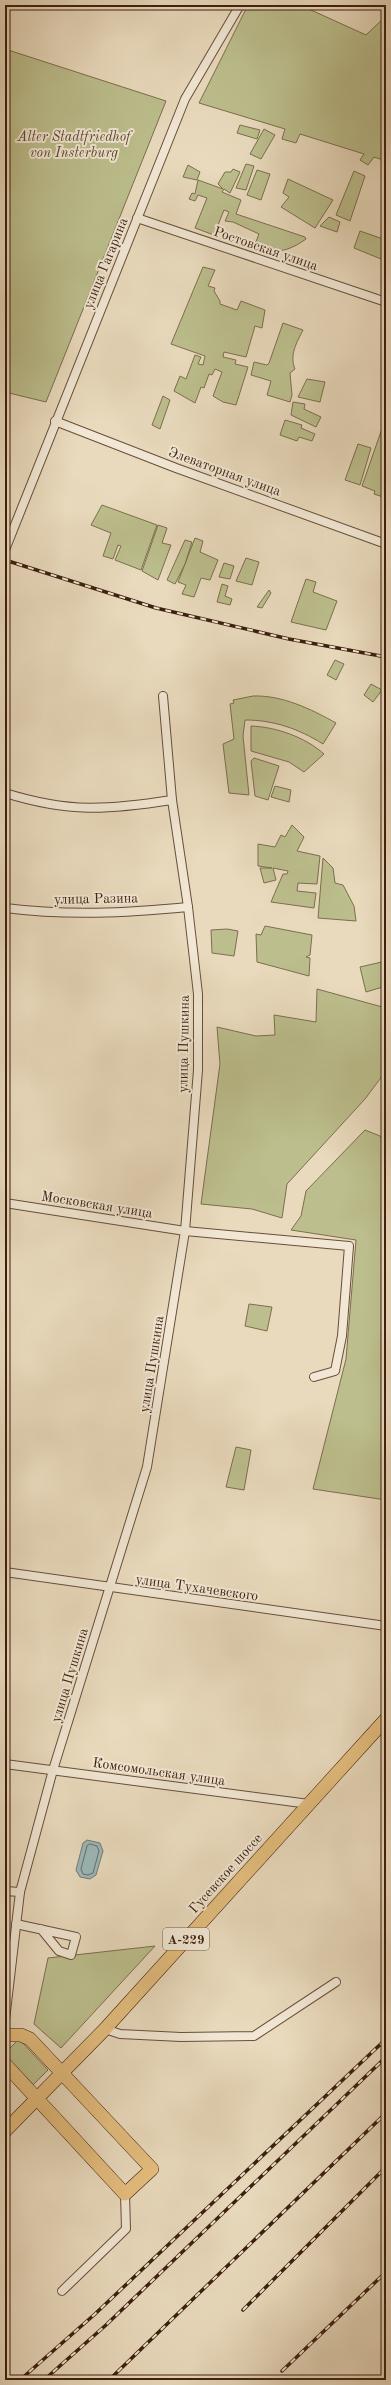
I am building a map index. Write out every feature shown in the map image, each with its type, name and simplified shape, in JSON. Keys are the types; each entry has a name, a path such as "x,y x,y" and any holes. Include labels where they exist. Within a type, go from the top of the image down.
{"main road":[{"name":"Гусевское шоссе","path":"5,2130 105,2029 386,1719"},
{"path":"5,2035 21,2035 30,2039 152,2169 125,2194 36,2100 5,2064"}],"street":[{"name":"улица Гагарина","path":"5,550 55,421 185,99 240,5"},
{"name":"Ростовская улица","path":"137,218 386,302"},
{"name":"Элеваторная улица","path":"55,421 176,468 386,544"},
{"path":"5,524 14,525"},
{"name":"улица Пушкина","path":"5,2020 20,1892 53,1770 147,1467 184,1231 198,1070 198,994 188,907 172,800 163,696"},
{"path":"5,793 60,807 102,809 172,800"},
{"name":"улица Разина","path":"5,908 62,913 111,914 188,907"},
{"name":"Московская улица","path":"5,1203 184,1231 348,1246 342,1336 335,1371 314,1377"},
{"name":"улица Тухачевского","path":"5,1572 386,1626"},
{"name":"Комсомольская улица","path":"5,1764 309,1804"},
{"path":"5,1891 20,1892"},
{"path":"16,1924 41,1929"},
{"path":"105,2029 120,2034 181,2037 254,2036 336,1982"},
{"path":"62,2291 126,2229 125,2194"}],"green space":[{"path":"248,5 300,5 366,35 386,16 386,161 374,157 368,165 360,160 364,154 300,134 296,143 282,139 285,129 199,103"},
{"name":"Alter Stadtfriedhof von Insterburg","path":"5,49 166,101 46,402 5,392"},
{"path":"240,125 260,130 257,139 237,133"},
{"path":"264,129 275,135 261,159 250,154"},
{"path":"246,164 254,166 246,190 236,188"},
{"path":"188,165 200,172 197,180 183,177"},
{"path":"233,169 240,172 230,193 224,189 222,192 241,200 236,214 305,237 306,239 293,247 281,251 261,251 253,249 259,234 233,222 225,221 229,212 224,210 214,235 195,228 207,198 198,195 195,201 189,199 192,193 195,194 198,180 223,189 218,184 225,172 231,172"},
{"path":"257,170 270,174 261,200 247,195"},
{"path":"354,171 365,176 350,221 336,215"},
{"path":"288,179 333,200 315,228 281,207 289,197 283,193"},
{"path":"329,217 340,222 337,232 320,226"},
{"path":"360,231 386,240 386,261 354,248"},
{"path":"203,267 215,270 208,286 215,288 214,291 220,301 220,304 237,310 241,301 265,310 262,328 255,326 246,357 224,352 223,357 236,360 235,364 248,367 236,405 223,402 213,396 222,372 215,369 212,375 209,374 204,388 201,387 195,403 174,391 180,376 186,379 195,355 201,357 198,364 203,365 205,356 171,344"},
{"path":"283,323 303,330 293,354 293,364 295,369 290,373 292,395 290,402 267,395 271,381 251,375 254,362 267,365 269,363"},
{"path":"307,379 325,382 320,402 298,397"},
{"path":"163,396 170,400 160,429 152,425"},
{"path":"293,402 305,404 304,409 321,417 316,427 291,415"},
{"path":"285,420 302,425 301,428 315,434 312,441 299,437 297,441 280,435"},
{"path":"385,420 386,498 374,494 375,491 362,486"},
{"path":"358,444 371,448 360,485 345,480"},
{"path":"102,505 157,525 141,570 115,560 121,546 118,545 113,559 103,556 111,533 91,525"},
{"path":"158,525 167,528 162,543 171,545 158,580 142,571"},
{"path":"195,538 203,541 200,552 218,560 210,580 201,578 194,597 182,594 186,585 178,582"},
{"path":"185,540 192,542 185,564 175,584 167,580"},
{"path":"246,558 259,562 252,585 236,581"},
{"path":"224,563 234,566 230,579 219,577"},
{"path":"306,579 316,582 313,592 337,601 326,630 291,622"},
{"path":"222,584 228,586 225,596 232,599 230,605 217,602"},
{"path":"269,590 271,593 262,608 257,607"},
{"path":"335,660 344,664 336,680 327,675"},
{"path":"371,684 382,690 373,702 364,695"},
{"path":"253,696 264,696 285,700 306,708 336,723 323,744 286,726 256,720 245,720 243,736 249,795 229,793 223,744 234,739 230,704 234,703 233,700"},
{"path":"251,726 270,728 290,734 308,743 324,754 304,772 289,762 251,751"},
{"path":"254,758 279,766 268,800 255,796 251,761"},
{"path":"275,786 291,790 289,802 271,797"},
{"path":"292,825 304,837 297,851 320,856 317,884 298,883 297,891 316,893 314,908 271,902 283,874 287,874 288,871 273,868 276,880 264,883 260,868 272,868 258,866 258,844 275,847 281,835 285,837"},
{"path":"323,858 333,868 335,883 343,885 354,906 356,921 318,918"},
{"path":"265,926 312,935 310,955 306,957 310,958 309,976 257,962 256,934 261,935"},
{"path":"227,929 238,931 234,956 212,953 211,930"},
{"path":"386,961 386,979 382,981 383,987 366,992 360,967"},
{"path":"317,989 386,1008 386,1071 365,1099 287,1184 282,1218 252,1209 201,1204 220,1064 217,1027 256,1036 275,1035 274,1015 316,1022"},
{"path":"365,1130 380,1136 386,1147 386,1500 313,1489 346,1359 356,1240 291,1230 301,1216 306,1191"},
{"path":"249,1304 272,1307 267,1331 245,1326"},
{"path":"236,1447 251,1450 244,1490 226,1487"},
{"path":"155,1946 61,2048 34,2024 48,1958"},
{"path":"19,2039 48,2070 33,2085 5,2056 5,2053"}],"water":[{"path":"87,1840 100,1843 103,1851 96,1875 90,1879 80,1877 76,1870 83,1843"}],"railway":[{"path":"5,560 156,608 289,639 386,657"},
{"path":"20,2380 95,2314 386,2039"},
{"path":"44,2380 106,2325 386,2057"},
{"path":"109,2380 386,2113"},
{"path":"243,2310 386,2167"},
{"path":"282,2371 386,2272"}]}
